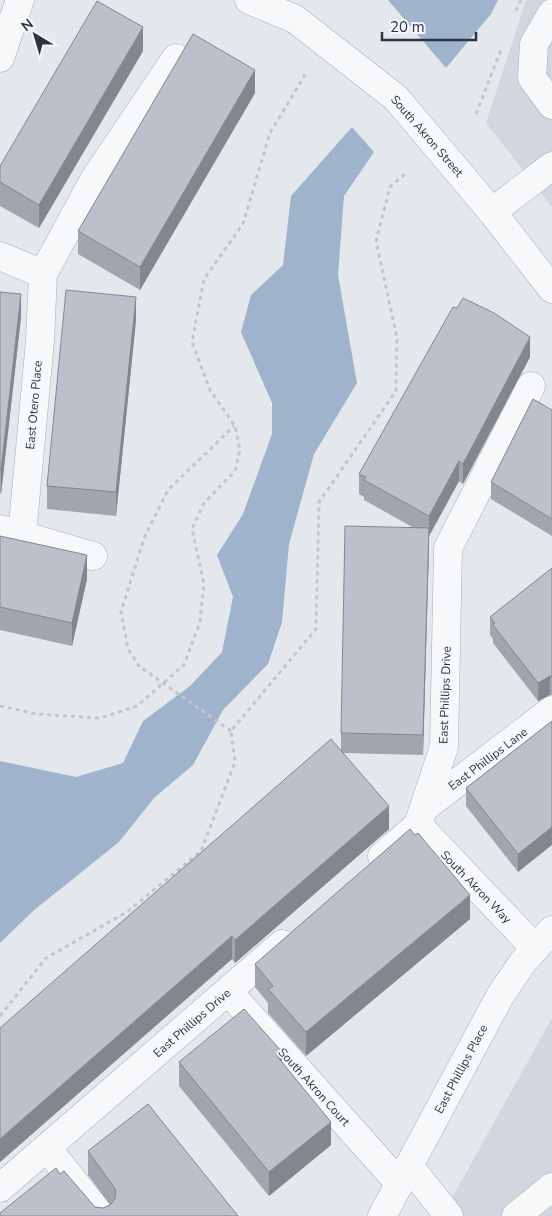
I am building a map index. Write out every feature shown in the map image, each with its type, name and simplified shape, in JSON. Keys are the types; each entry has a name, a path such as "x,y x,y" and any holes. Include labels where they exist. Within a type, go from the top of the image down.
{"street":[{"path":"0,58 20,0"},
{"name":"South Akron Street","path":"249,0 295,19 396,98 492,212 552,289"},
{"path":"552,13 534,44 532,78 552,105"},
{"name":"East Otero Place","path":"94,556 11,532 40,341 43,274 95,178 176,58"},
{"path":"492,212 552,166"},
{"path":"0,256 43,274"},
{"name":"East Phillips Drive","path":"421,816 444,747 448,548 531,386"},
{"name":"East Phillips Lane","path":"421,816 552,710"},
{"path":"367,870 421,816"},
{"name":"South Akron Way","path":"421,816 543,939"},
{"name":"East Phillips Drive","path":"0,1188 301,928"},
{"name":"East Phillips Place","path":"382,1216 500,996 543,939"},
{"name":"South Akron Court","path":"228,991 404,1174 449,1216"},
{"path":"47,1148 101,1216"},
{"path":"516,1216 552,1187"}],"path":[{"path":"514,18 521,0"},
{"path":"476,114 503,44"},
{"path":"0,706 37,714 100,718 137,706 184,665 200,622 204,584 192,529 204,503 234,471 240,450 235,426 210,390 192,342 204,279 243,224 270,133 306,75"},
{"path":"231,731 316,629 319,502 396,391 396,338 376,241 390,187 407,172"},
{"path":"0,1016 46,958 127,912 201,851 235,762 231,731 139,666 128,649 121,612 144,538 168,490 235,426"}],"shaded area":[{"path":"526,0 552,0 552,207 486,123"},
{"path":"552,1018 552,1216 442,1216"}],"water":[{"path":"388,0 498,0 491,14 446,68"},
{"path":"352,127 374,152 344,196 338,275 357,383 314,454 289,544 282,622 268,664 223,710 193,765 154,798 119,842 33,911 0,943 0,761 76,777 123,763 143,721 190,686 222,652 233,597 217,555 243,514 272,434 272,403 241,332 251,295 283,265 291,196"}],"building":[{"path":"97,1 143,27 39,205 0,182 0,166"},
{"path":"193,34 255,70 140,267 78,231"},
{"path":"66,290 136,297 116,492 47,486"},
{"path":"0,292 21,294 1,470 0,470"},
{"path":"463,298 494,313 530,337 463,464 459,461 429,516 364,480 366,477 359,474 453,307 457,308"},
{"path":"533,399 552,410 552,519 491,482"},
{"path":"345,526 429,528 423,735 341,733"},
{"path":"0,536 87,555 72,623 0,607"},
{"path":"552,568 552,677 550,676 538,683 493,625 495,623 490,617"},
{"path":"552,721 552,827 518,854 466,788"},
{"path":"331,739 389,806 235,940 232,936 0,1139 0,1028"},
{"path":"410,829 415,835 418,833 470,895 306,1032 268,989 273,986 255,964"},
{"path":"244,1009 282,1052 277,1056 331,1122 269,1172 179,1062"},
{"path":"148,1104 238,1216 0,1216 0,1213 56,1168 60,1174 64,1171 95,1207 103,1208 110,1205 115,1199 116,1190 88,1151"}]}
